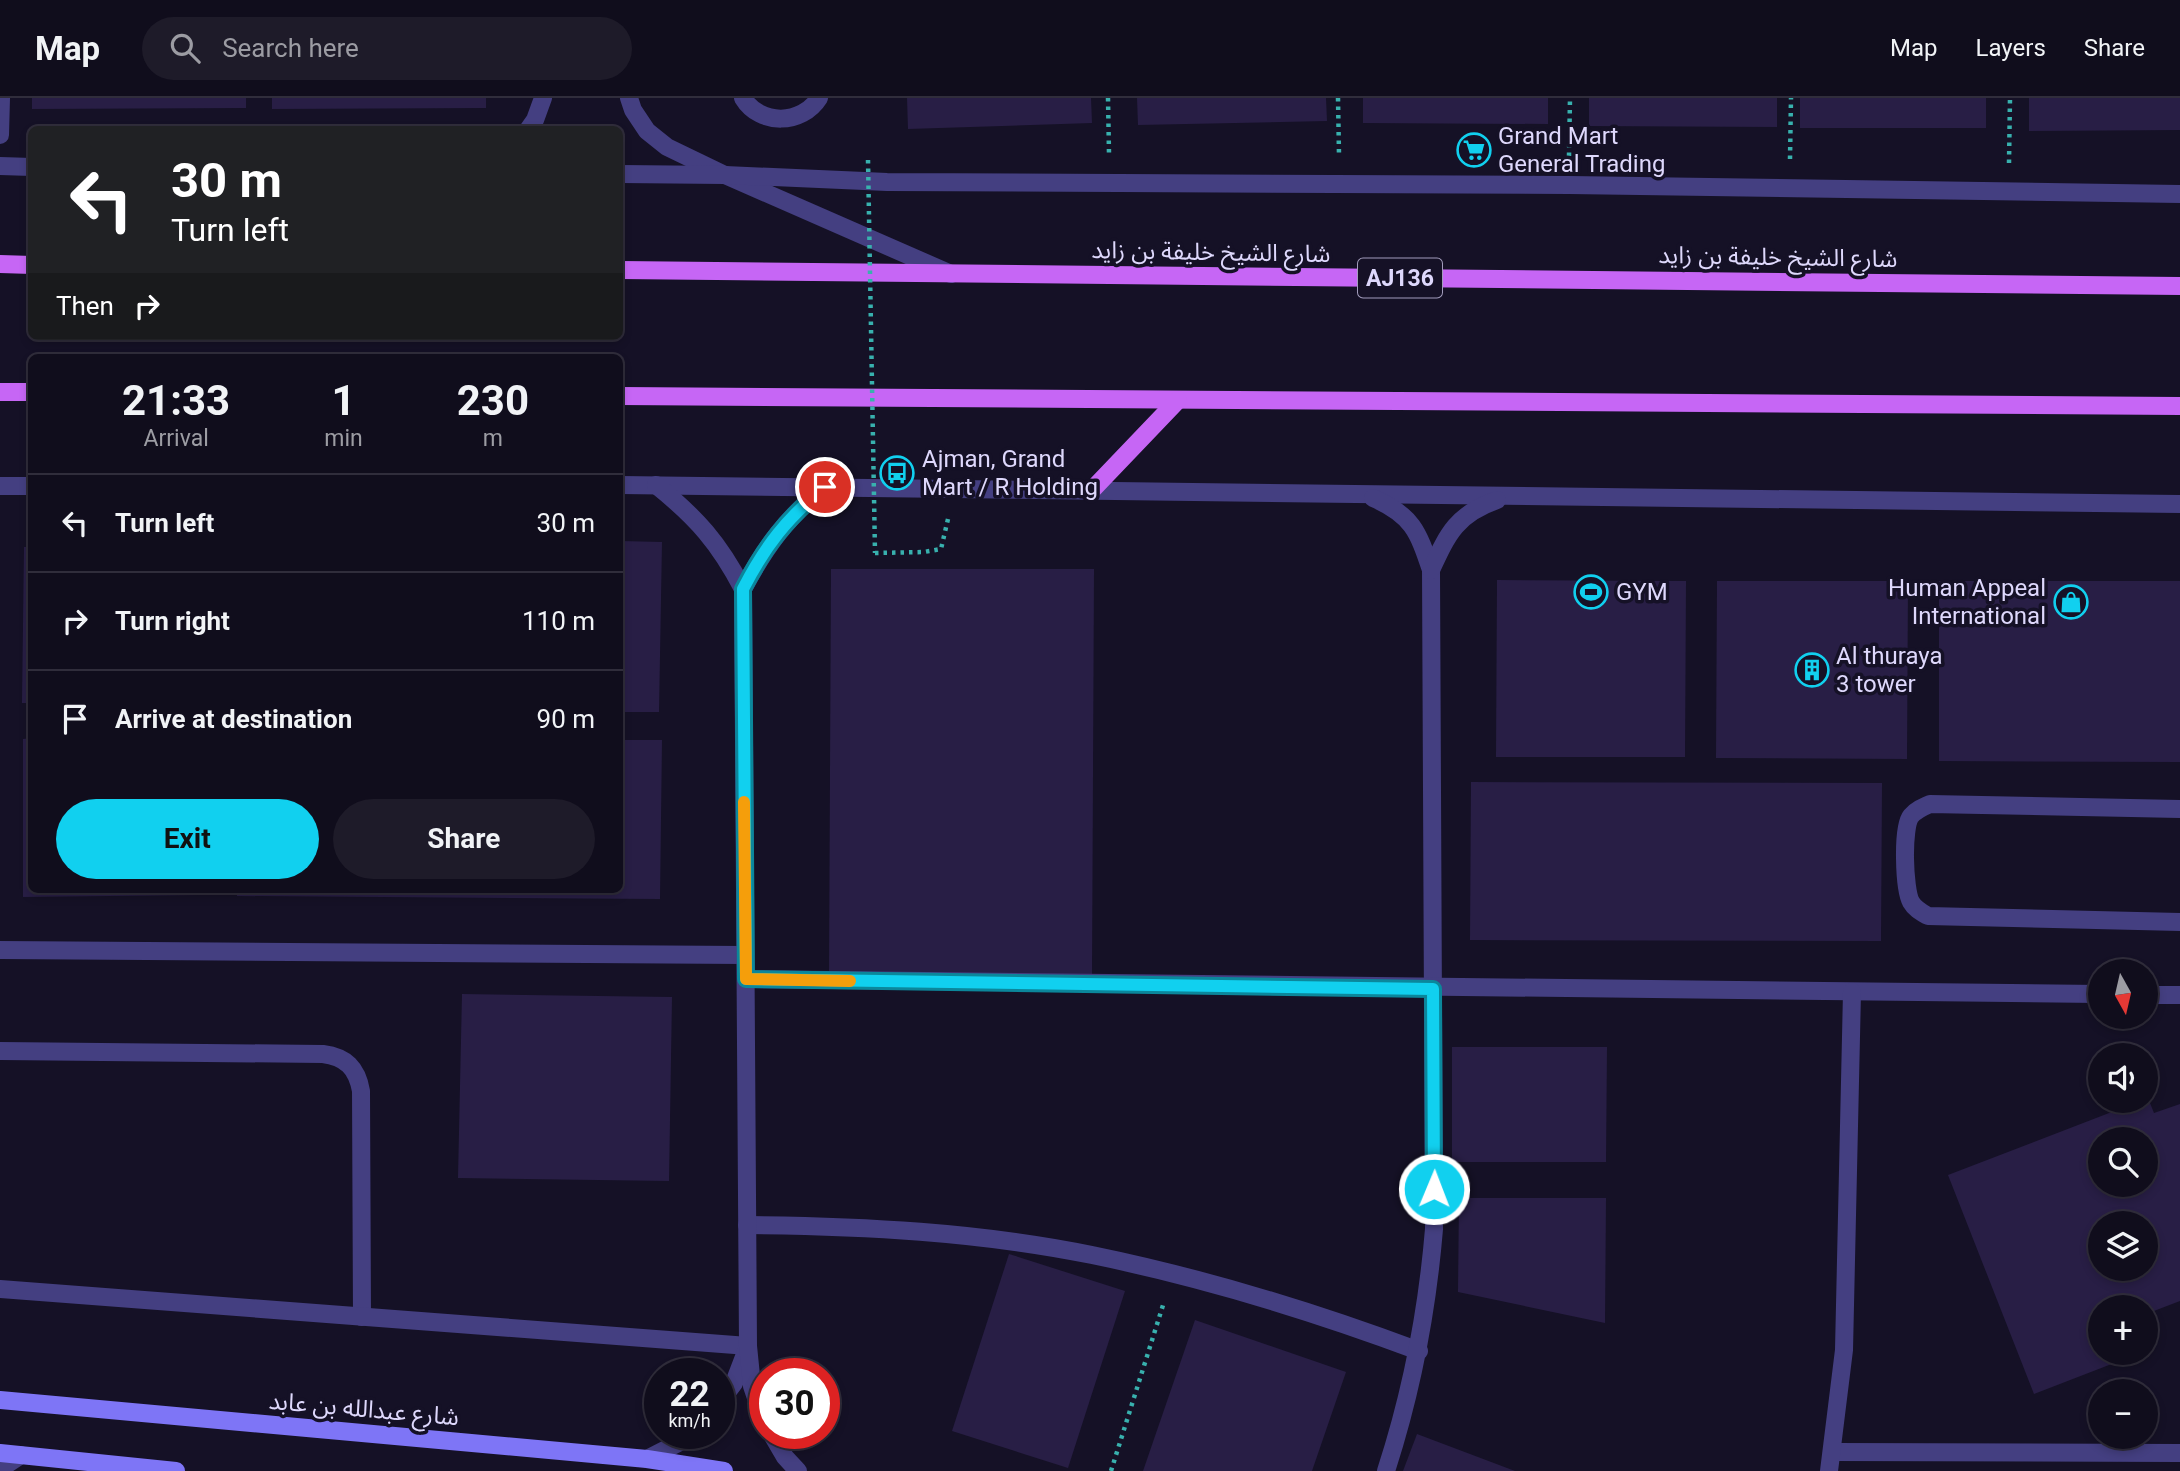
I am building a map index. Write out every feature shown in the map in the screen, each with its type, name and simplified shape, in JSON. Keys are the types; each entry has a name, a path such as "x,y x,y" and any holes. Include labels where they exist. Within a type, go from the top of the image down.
{"main road":[{"path":"0,264 28,265"},
{"name":"شارع الشيخ خليفة بن زايد","path":"623,270 2180,286"},
{"path":"0,392 28,392"},
{"path":"623,396 2177,409"},
{"path":"1091,491 1178,400"},
{"name":"شارع عبدالله بن عابد","path":"0,1400 647,1459 724,1471"},
{"path":"0,1453 176,1471"}],"street":[{"path":"0,135 1,98"},
{"path":"531,126 543,98"},
{"path":"629,98 633,110 647,131 667,147 724,175 951,274"},
{"path":"743,98 758,113 774,119 790,118 805,112 819,98"},
{"path":"0,166 28,167"},
{"path":"623,174 724,175 887,183 1569,185 2180,194"},
{"path":"623,485 2180,505"},
{"path":"656,485 707,531 727,559 743,589 749,1358"},
{"path":"0,486 28,486"},
{"path":"743,589 777,532 799,508 825,487"},
{"path":"1364,494 1396,508 1420,536 1431,570 1434,1229 1419,1351 1405,1411 1386,1471"},
{"path":"1431,570 1447,536 1473,509 1507,496"},
{"path":"2180,810 1930,804 1911,816 1906,825 1905,836 1908,895 1912,904 1928,916 2180,922"},
{"path":"0,950 745,955"},
{"path":"746,979 1433,989 2088,994"},
{"path":"1829,1471 1844,1350 1852,992"},
{"path":"2158,995 2180,995"},
{"path":"0,1051 323,1054 337,1056 350,1064 358,1076 361,1091 362,1317"},
{"path":"747,1225 833,1226 992,1239 1089,1254 1268,1298 1419,1351"},
{"path":"0,1289 748,1346"},
{"path":"735,1379 748,1346"},
{"path":"647,1459 666,1449"},
{"path":"780,1449 798,1471"},
{"path":"1833,1452 2180,1453"},
{"path":"0,1469 21,1455"}],"path":[{"path":"1108,98 1109,183"},
{"path":"1338,98 1340,184"},
{"path":"1569,185 1570,98"},
{"path":"1790,188 1791,98"},
{"path":"2008,192 2010,98"},
{"path":"868,160 875,553 941,549 955,489"},
{"path":"1111,1471 1174,1273"}],"building":[{"path":"32,98 246,98 246,108 32,109"},
{"path":"272,98 486,98 486,108 272,109"},
{"path":"907,98 1091,98 1092,123 908,129"},
{"path":"1137,98 1326,98 1327,121 1138,125"},
{"path":"1363,98 1548,98 1548,124 1363,123"},
{"path":"1589,98 1777,98 1777,127 1589,126"},
{"path":"1800,98 1986,98 1986,128 1800,128"},
{"path":"2029,98 2180,98 2180,130 2029,131"},
{"path":"623,541 662,542 659,712 623,712"},
{"path":"24,547 28,547 28,703 22,703"},
{"path":"831,569 1094,569 1092,975 829,974"},
{"path":"1497,580 1686,581 1685,757 1496,757"},
{"name":"Al thuraya 3 tower","path":"1717,581 1908,581 1907,759 1716,758"},
{"path":"1939,581 2180,581 2180,762 1939,761"},
{"path":"28,738 28,893 199,895 23,897 23,739"},
{"path":"623,740 662,740 660,899 237,896 237,893 623,893"},
{"path":"1471,782 1882,783 1881,941 1470,940"},
{"path":"462,994 672,997 669,1181 458,1178"},
{"path":"1452,1047 1607,1047 1606,1162 1452,1162"},
{"path":"2180,1104 2180,1301 2158,1309 2158,1295 2088,1295 2088,1365 2109,1365 2034,1394 1948,1175 2109,1113 2158,1113"},
{"path":"1459,1198 1606,1198 1605,1323 1458,1292"},
{"path":"1009,1254 1125,1291 1068,1468 952,1431"},
{"path":"1195,1320 1346,1372 1312,1471 1143,1471"},
{"path":"1417,1434 1515,1471 1403,1471"}],"slow traffic":[{"path":"744,802 746,979 850,981"}],"place":[{"name":"Grand Mart General Trading","path":"1474,150"},
{"name":"Ajman, Grand Mart / R Holding","path":"897,473"},
{"name":"GYM","path":"1591,592"},
{"name":"Human Appeal International","path":"2071,602"},
{"name":"Al thuraya 3 tower","path":"1812,670"}],"route":[{"path":"825,487 799,508 777,532 743,589 746,979 1433,989 1434,1189"}]}
